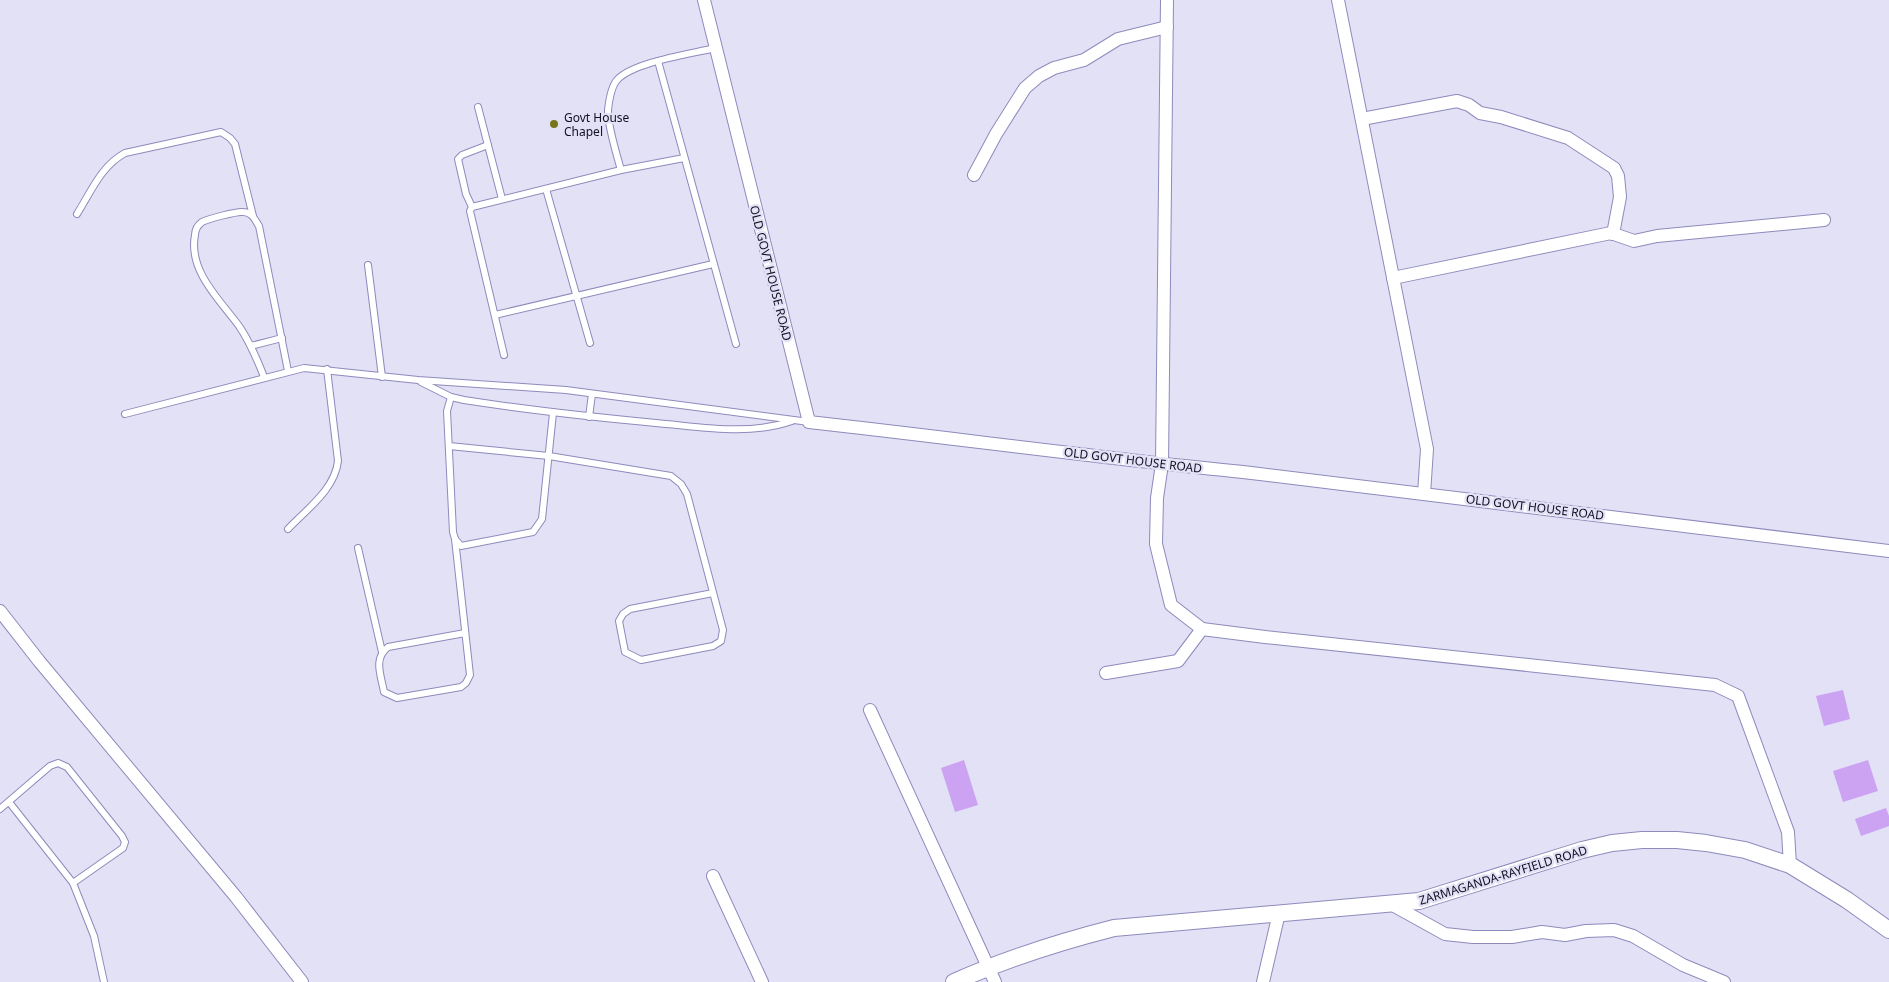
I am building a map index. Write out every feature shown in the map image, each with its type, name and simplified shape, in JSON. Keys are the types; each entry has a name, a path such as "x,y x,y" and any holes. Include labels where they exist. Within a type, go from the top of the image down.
{"street":[{"name":"OLD GOVT HOUSE ROAD","path":"704,0 809,422 1244,472 1889,551"},
{"path":"1167,0 1162,464 1157,498 1156,544 1172,605 1202,629 1715,685 1738,696 1788,832 1790,865"},
{"path":"1338,0 1427,449 1424,494"},
{"path":"974,175 1025,88 1038,76 1054,68 1084,60 1118,39 1167,27"},
{"path":"1362,119 1457,101 1469,105 1480,113 1501,117 1568,138 1614,168 1618,176 1620,197 1613,234"},
{"path":"1393,278 1613,234 1634,241 1657,236 1824,220"},
{"path":"0,611 39,661 236,897 302,982"},
{"path":"1106,673 1178,661 1202,629"},
{"path":"870,710 990,966 995,982"},
{"name":"ZARMAGANDA-RAYFIELD ROAD","path":"954,982 990,966 1066,940 1114,928 1419,901 1582,850 1612,843 1642,840 1706,842 1745,850 1790,865 1847,900 1889,930"},
{"path":"713,876 762,982"},
{"path":"1389,903 1445,934 1512,938 1542,932 1565,935 1586,931 1614,930 1633,936 1683,965 1724,982"},
{"path":"1263,982 1279,913"}],"lane":[{"path":"620,170 608,112 611,92 617,80 634,69 658,61 715,48"},
{"path":"658,61 736,344"},
{"path":"478,107 502,199"},
{"path":"78,214 103,171 114,159 125,153 221,132 230,138 234,144 253,216 259,226 288,371"},
{"path":"488,146 462,155 458,159 466,194 472,207 470,211 504,356"},
{"path":"472,207 620,170 684,158"},
{"path":"546,189 590,343"},
{"path":"253,216 244,212 203,221 197,227 194,235 194,249 206,285 252,346 264,377"},
{"path":"495,315 713,264"},
{"path":"368,265 382,377"},
{"path":"252,346 282,338"},
{"path":"125,414 304,368 327,369 382,377 566,390 809,422"},
{"path":"288,529 330,484 336,472 338,461 327,369"},
{"path":"418,380 451,397 589,417 735,430 773,427 795,420"},
{"path":"589,417 592,394"},
{"path":"451,397 447,412 453,532 470,675 466,683 461,687 397,698 384,692 378,660 382,652 388,647 465,633"},
{"path":"455,539 461,546 533,532 542,519 553,413"},
{"path":"448,446 549,456 671,476 681,484 687,494 723,630 721,641 713,646 641,660 625,652 619,621 623,614 630,609 713,593"},
{"path":"358,548 382,652"},
{"path":"0,809 50,766 58,763 66,767 116,828 125,842 123,848 73,883"},
{"path":"9,802 73,883 94,936 104,982"}],"building":[{"path":"1843,690 1850,719 1824,726 1816,696"},
{"path":"964,760 978,805 955,812 941,768"},
{"path":"1868,760 1878,791 1843,802 1833,771"},
{"path":"1886,808 1889,816 1889,826 1861,836 1855,819"}],"place":[{"name":"Govt House Chapel","path":"554,124"}]}
